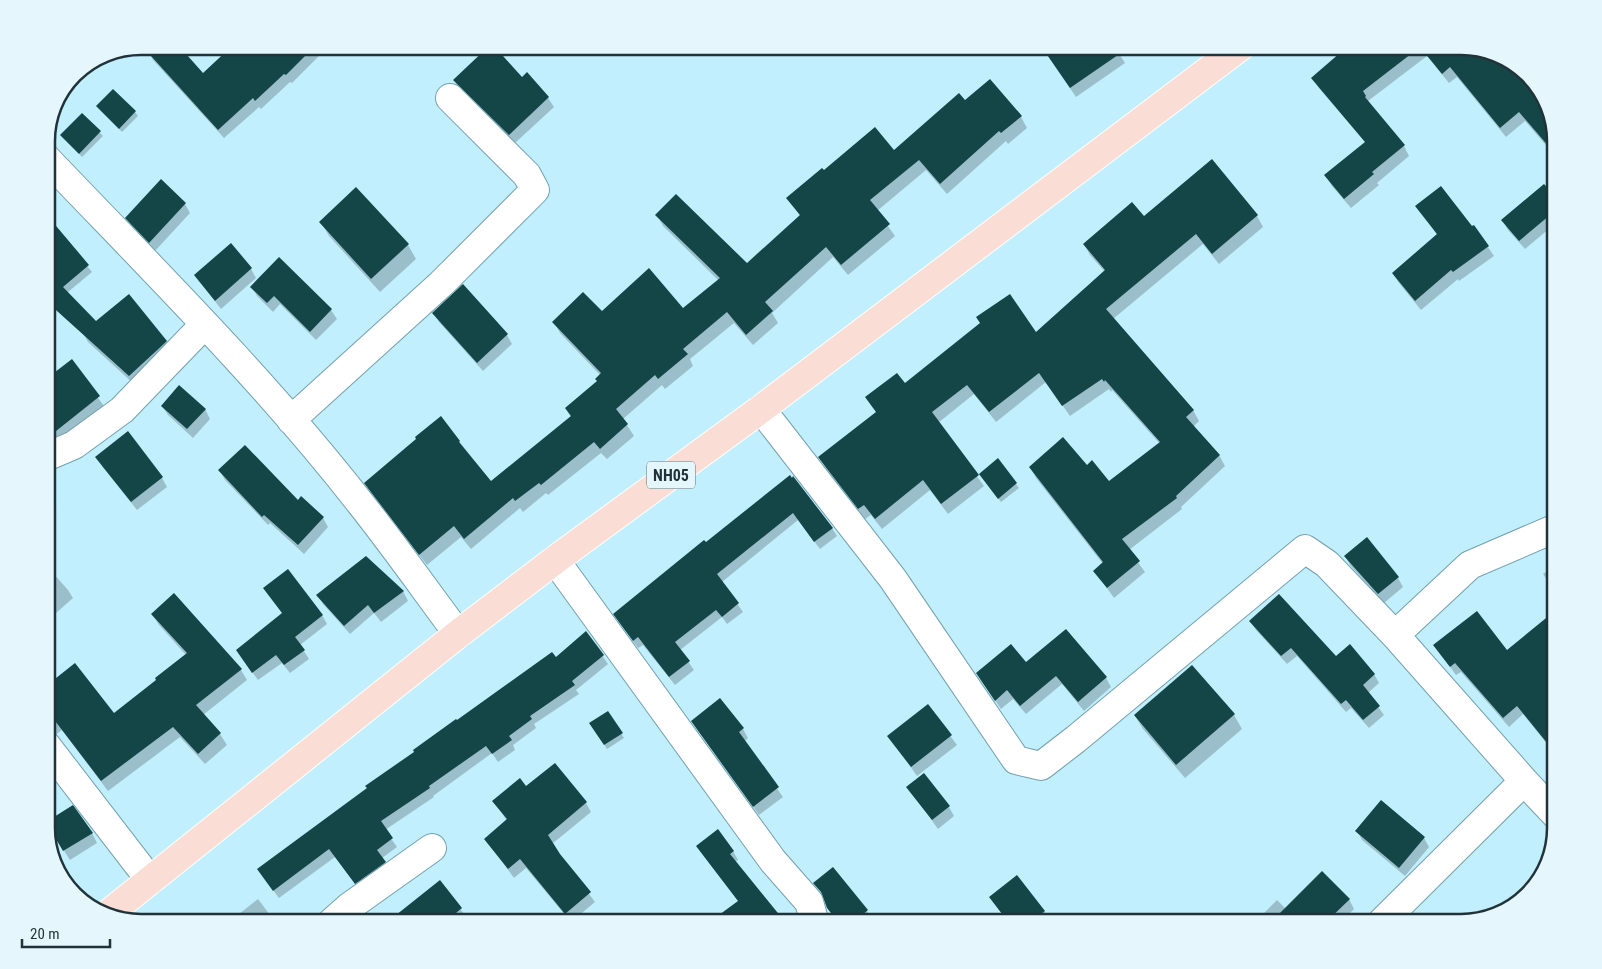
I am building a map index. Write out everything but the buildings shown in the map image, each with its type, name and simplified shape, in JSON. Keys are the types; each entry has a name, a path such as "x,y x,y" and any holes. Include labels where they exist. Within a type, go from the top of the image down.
{"main road":[{"name":"NH05","path":"114,909 458,634 555,560 761,409 1228,55"}],"street":[{"path":"291,420 442,283 535,190 527,175 450,98"},
{"path":"55,167 205,324 291,420 361,504 458,634"},
{"path":"55,452 74,444 122,410 205,324"},
{"path":"761,409 892,579 1016,760 1042,766 1305,549 1327,564 1395,635 1547,805"},
{"path":"1395,635 1470,565 1547,532"},
{"path":"555,560 773,861 809,902 812,914"},
{"path":"55,757 150,880"},
{"path":"1390,914 1524,781"},
{"path":"341,914 432,848"}]}
